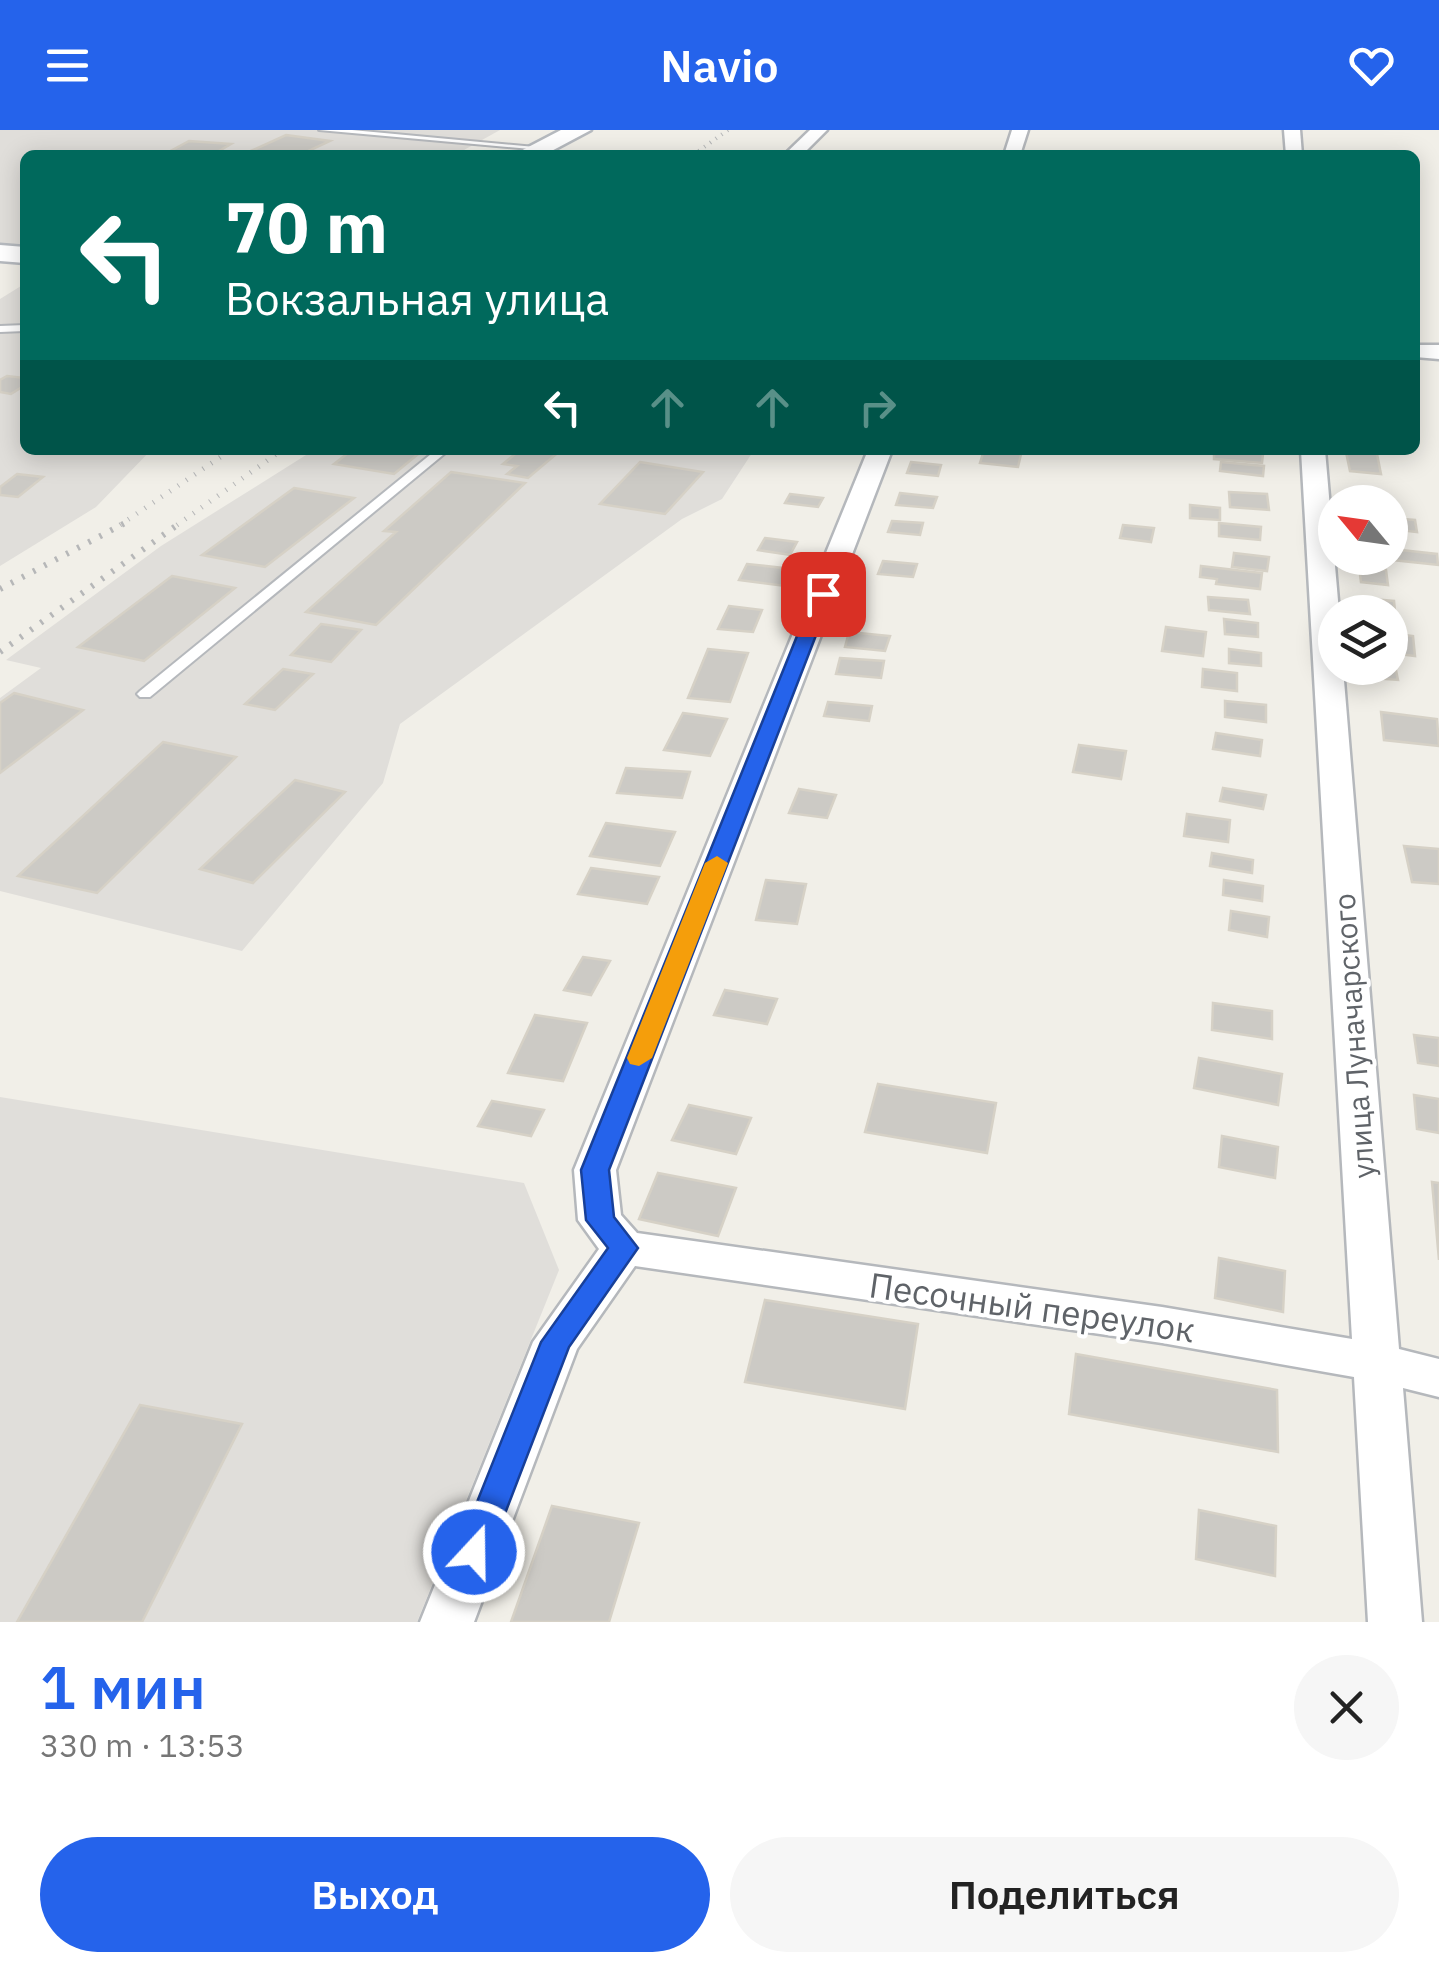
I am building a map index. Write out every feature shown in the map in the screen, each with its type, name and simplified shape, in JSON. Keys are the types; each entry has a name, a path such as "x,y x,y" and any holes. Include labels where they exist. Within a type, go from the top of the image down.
{"street":[{"path":"536,150 580,130"},
{"path":"797,150 819,130"},
{"path":"447,1622 556,1342 624,1248 600,1220 595,1170 878,455"},
{"name":"улица Луначарского","path":"1313,455 1395,1622"},
{"name":"Песочный переулок","path":"624,1248 1162,1326 1376,1362 1439,1378"}],"lane":[{"path":"323,130 524,150"},
{"path":"145,694 436,455"}],"shaded area":[{"path":"0,130 500,130 464,150 20,150 20,248 0,246"},
{"path":"20,287 20,455 146,455 96,507 0,566 0,299"},
{"path":"306,455 751,455 722,499 682,519 400,724 383,783 242,951 0,891 0,698 41,668 6,660 161,546"},
{"path":"0,1097 524,1183 559,1270 417,1622 0,1622"}],"building":[{"path":"286,135 330,141 311,150 253,150"},
{"path":"189,141 231,144 221,150 172,150"},
{"path":"7,376 20,377 20,388 11,394 0,392 0,380"},
{"path":"346,455 417,455 394,474 334,464"},
{"path":"514,455 555,455 528,478 507,474 517,466 503,464"},
{"path":"982,455 1021,455 1018,467 980,463"},
{"path":"1214,455 1263,455 1262,463 1214,459"},
{"path":"1347,455 1377,455 1381,474 1350,471"},
{"path":"640,462 703,472 665,514 600,504"},
{"path":"911,462 941,465 938,476 907,473"},
{"path":"1221,462 1264,466 1263,476 1220,471"},
{"path":"451,472 525,483 376,625 306,612 396,532 384,531"},
{"path":"17,474 43,477 18,497 0,495 0,487"},
{"path":"294,488 354,498 265,567 202,555"},
{"path":"1229,492 1267,494 1269,510 1230,507"},
{"path":"900,493 937,497 933,508 896,505"},
{"path":"790,494 823,498 818,507 785,503"},
{"path":"1190,505 1220,508 1220,520 1190,518"},
{"path":"1408,519 1415,520 1417,532 1408,531"},
{"path":"892,521 923,523 920,535 888,532"},
{"path":"1219,523 1261,527 1260,540 1219,536"},
{"path":"1123,525 1154,528 1151,542 1120,538"},
{"path":"765,538 797,542 790,555 758,550"},
{"path":"1408,551 1437,554 1438,565 1408,562"},
{"path":"1234,553 1269,557 1267,571 1232,567"},
{"path":"883,561 917,564 913,577 878,574"},
{"path":"747,564 793,569 785,586 739,580"},
{"path":"1201,566 1262,573 1260,589 1216,584 1217,579 1200,577"},
{"path":"1360,575 1387,575 1388,585 1361,582"},
{"path":"172,576 235,588 144,661 78,647"},
{"path":"1208,597 1248,600 1250,614 1209,610"},
{"path":"729,606 762,610 753,632 718,629"},
{"path":"1224,619 1258,623 1258,637 1225,634"},
{"path":"321,624 361,630 331,662 291,655"},
{"path":"1166,627 1206,632 1203,656 1162,651"},
{"path":"849,632 890,636 885,651 845,647"},
{"path":"1408,635 1413,636 1415,656 1408,655"},
{"path":"708,649 748,653 730,702 688,698"},
{"path":"1229,649 1261,653 1261,666 1229,663"},
{"path":"840,658 884,661 881,678 836,674"},
{"path":"283,669 313,674 275,710 245,704"},
{"path":"1203,669 1237,673 1237,691 1202,687"},
{"path":"14,693 83,710 0,773 0,703"},
{"path":"1225,701 1266,705 1266,722 1225,717"},
{"path":"828,702 872,706 869,721 824,716"},
{"path":"1381,712 1437,719 1439,746 1384,740"},
{"path":"683,713 727,719 710,756 664,750"},
{"path":"1216,733 1262,740 1260,756 1213,749"},
{"path":"163,742 236,757 97,893 18,876"},
{"path":"1079,745 1126,751 1121,779 1073,772"},
{"path":"626,768 690,772 682,798 617,793"},
{"path":"295,780 345,792 253,883 200,869"},
{"path":"1223,788 1266,795 1263,809 1220,801"},
{"path":"799,789 836,795 827,818 789,813"},
{"path":"1187,814 1230,820 1228,842 1184,836"},
{"path":"606,823 675,832 660,866 590,856"},
{"path":"1404,846 1439,849 1439,884 1412,882"},
{"path":"1212,853 1253,860 1252,873 1210,866"},
{"path":"591,868 659,877 647,904 578,894"},
{"path":"766,880 806,884 797,924 756,920"},
{"path":"1224,880 1263,886 1262,901 1223,895"},
{"path":"1231,911 1269,917 1267,937 1229,930"},
{"path":"583,957 610,961 591,995 564,990"},
{"path":"725,990 777,999 767,1024 714,1015"},
{"path":"1213,1003 1272,1011 1272,1039 1212,1030"},
{"path":"535,1015 587,1023 563,1081 508,1073"},
{"path":"1414,1035 1439,1038 1439,1066 1418,1063"},
{"path":"1199,1058 1282,1074 1278,1105 1194,1088"},
{"path":"878,1084 996,1103 987,1153 865,1132"},
{"path":"1414,1095 1439,1099 1439,1133 1417,1129"},
{"path":"492,1101 544,1110 531,1136 478,1126"},
{"path":"689,1105 751,1118 736,1154 672,1140"},
{"path":"1222,1136 1278,1147 1275,1178 1219,1167"},
{"path":"658,1173 736,1188 718,1236 639,1219"},
{"path":"1432,1182 1439,1183 1439,1260"},
{"path":"1219,1258 1285,1271 1283,1312 1215,1298"},
{"path":"765,1300 918,1324 905,1409 745,1382"},
{"path":"1076,1354 1277,1390 1278,1452 1069,1414"},
{"path":"140,1405 242,1424 142,1622 17,1622"},
{"path":"552,1506 639,1523 609,1622 511,1622"},
{"path":"1199,1510 1276,1526 1275,1576 1196,1559"}],"railway":[{"path":"700,150 728,130"},
{"path":"120,525 224,455"},
{"path":"177,525 275,455"},
{"path":"0,589 125,523"},
{"path":"0,652 180,523"}],"slow traffic":[{"path":"639,1058 717,863"}],"route":[{"path":"474,1552 556,1342 624,1248 600,1220 595,1170 823,594"}]}
